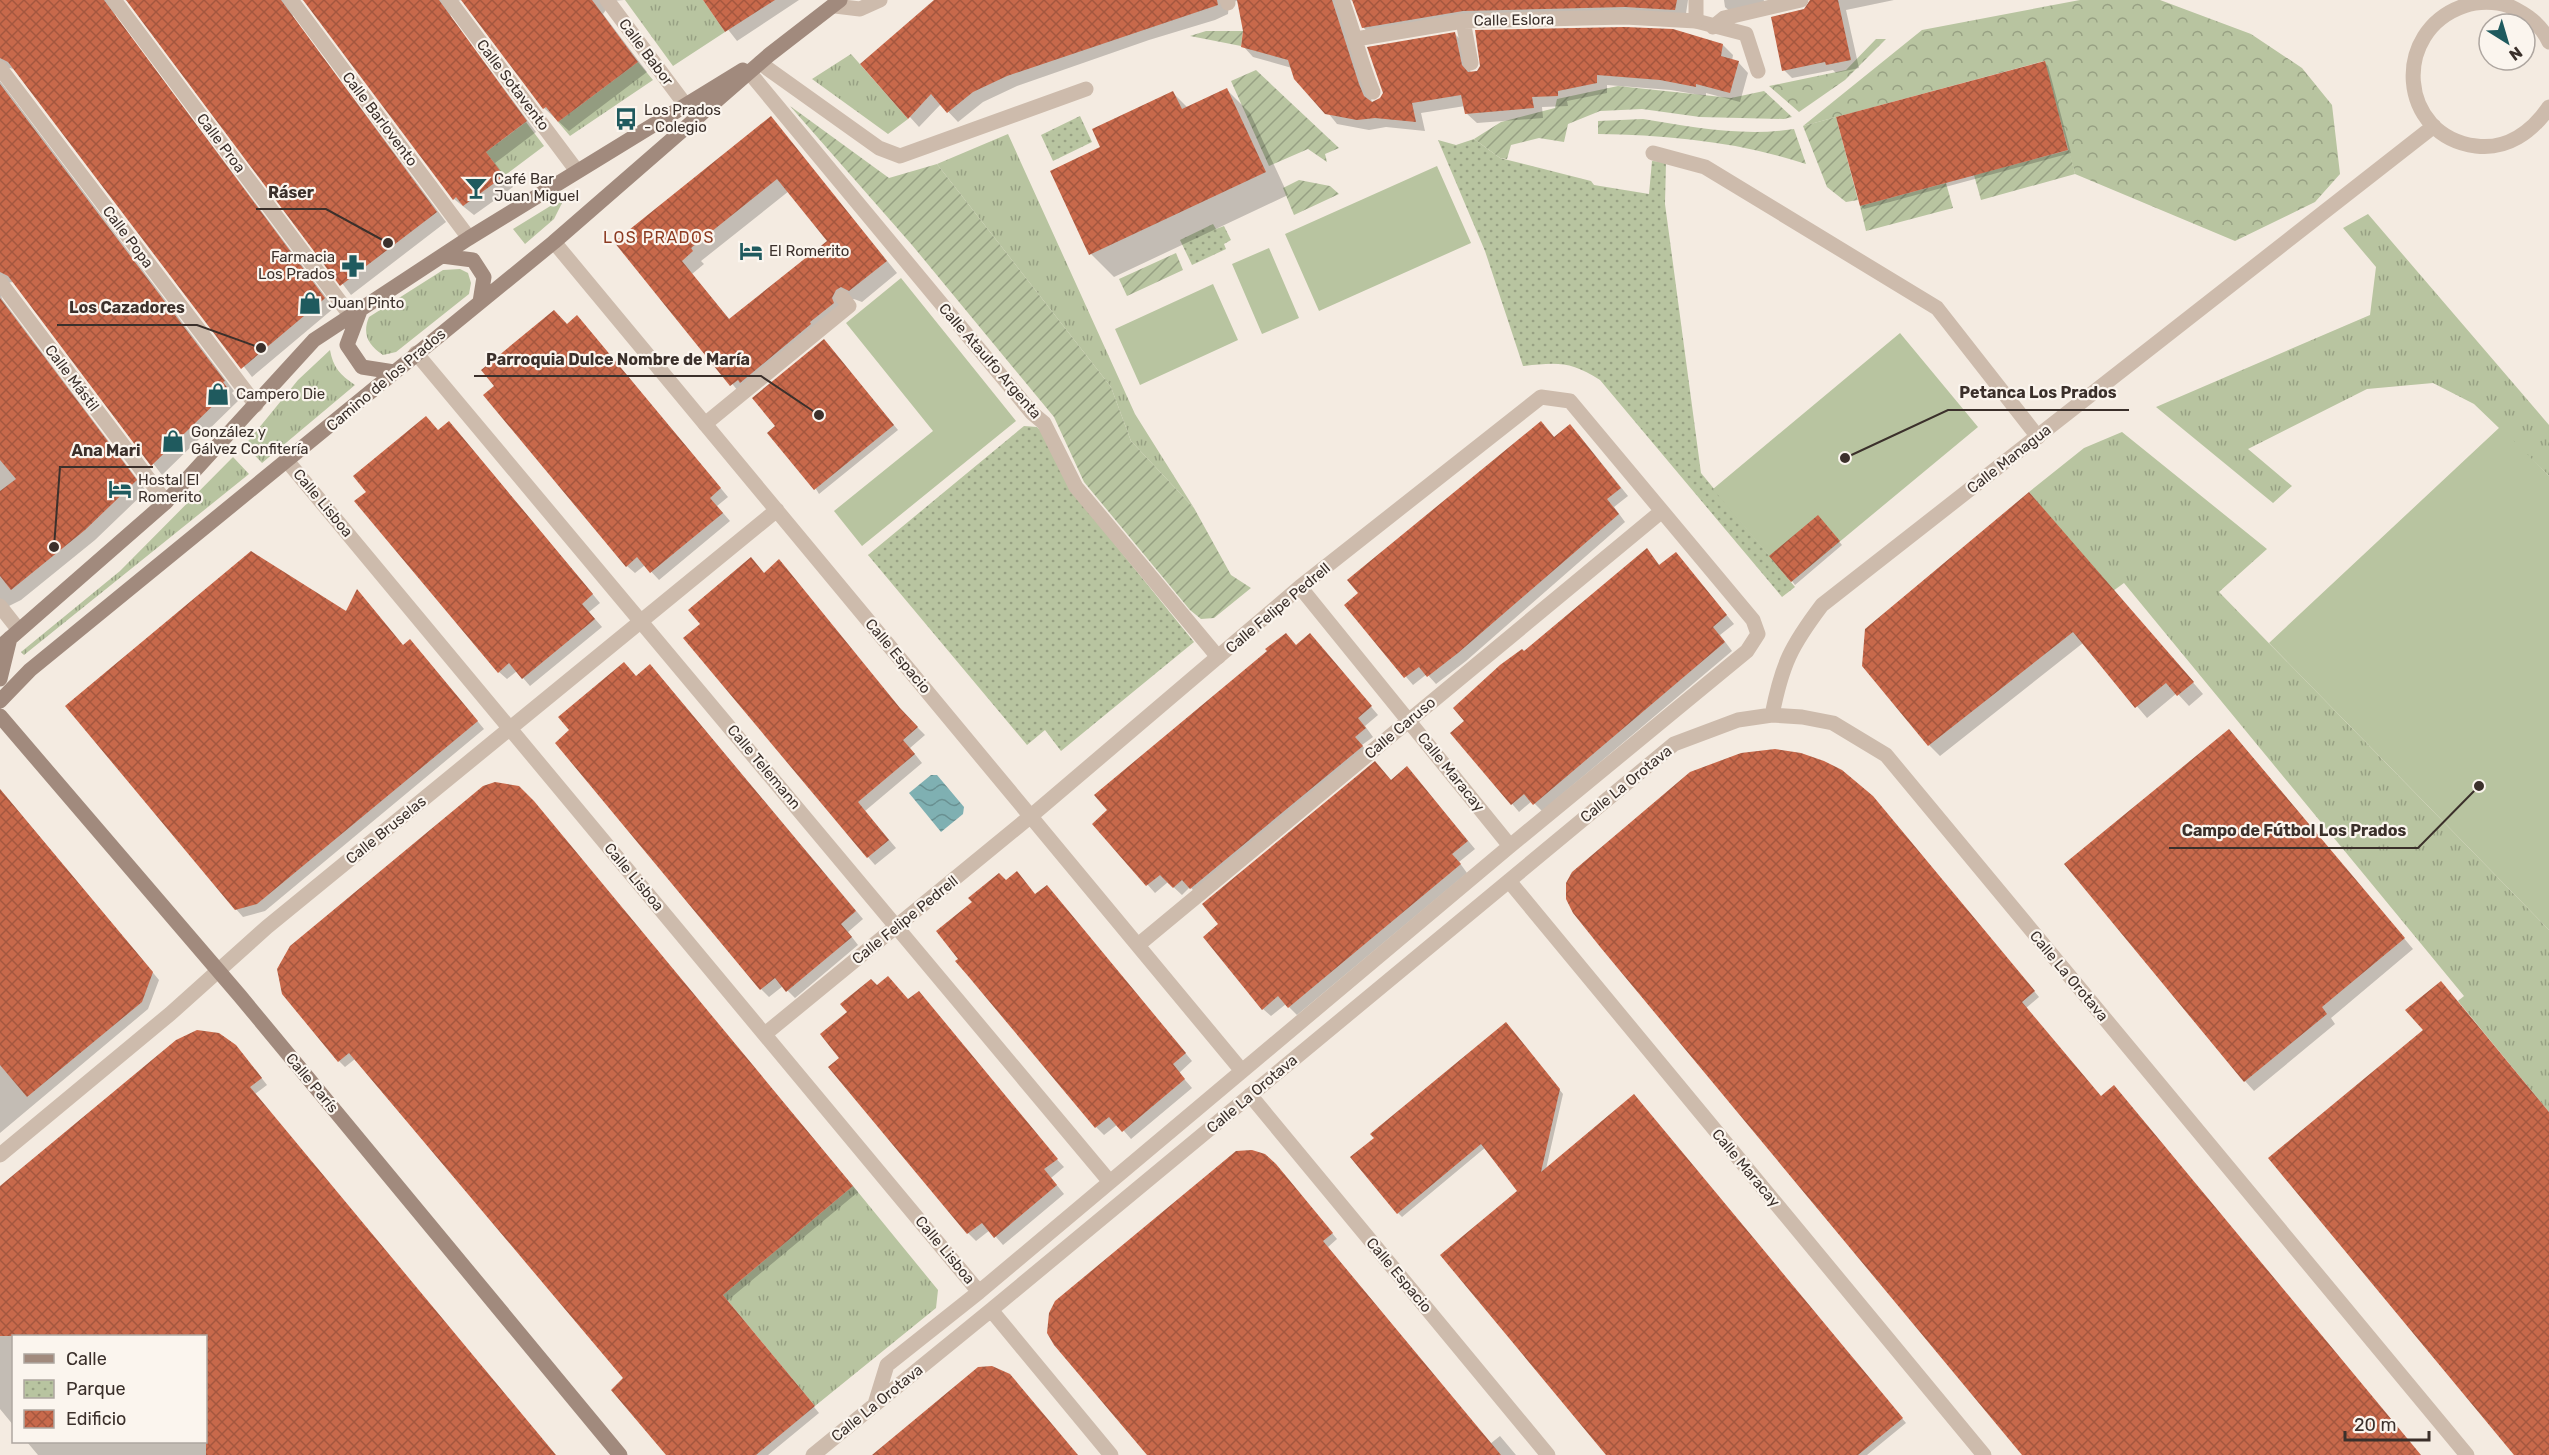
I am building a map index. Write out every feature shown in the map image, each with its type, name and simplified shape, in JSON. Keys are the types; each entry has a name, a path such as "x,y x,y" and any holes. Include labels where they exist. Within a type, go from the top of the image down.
{"main road":[{"name":"Camino de los Prados","path":"0,701 30,670 288,462 416,353 554,242 759,63 837,3"},
{"name":"Camino de los Prados","path":"9,638 166,502 314,340 469,238 684,103 759,63"},
{"path":"442,256 473,260 484,277 480,302"},
{"path":"356,312 347,345 362,367 394,372"},
{"path":"0,679 9,638"},
{"name":"Calle París","path":"0,716 218,970 620,1455"}],"street":[{"name":"Calle Proa","path":"114,0 356,312"},
{"name":"Calle Barlovento","path":"291,0 469,238"},
{"name":"Calle Sotavento","path":"449,0 577,171"},
{"name":"Calle Babor","path":"607,0 684,103"},
{"path":"837,3 860,9 880,0"},
{"path":"1342,0 1356,39 1361,65 1373,92"},
{"path":"1696,0 1696,21"},
{"path":"1713,27 1724,18 1801,0"},
{"path":"2549,42 2520,6 2486,2 2453,5 2427,31 2414,61 2415,94 2422,110 2434,126 2461,143 2495,146 2528,132 2549,107"},
{"name":"Calle Eslora","path":"1356,39 1463,21 1625,17 1696,21 1746,34 1758,71"},
{"path":"1463,21 1471,63"},
{"path":"759,63 879,148 900,156 1086,89"},
{"name":"Calle Ataulfo Argenta","path":"759,63 1032,413 1044,423 1076,487 1218,657"},
{"name":"Calle Popa","path":"0,68 256,405"},
{"name":"Calle Managua","path":"1772,715 1779,682 1790,649 1822,605 2434,126"},
{"path":"1653,153 1705,167 1937,308 2038,437"},
{"name":"Calle Espacio","path":"554,242 1242,1071"},
{"name":"Calle Mástil","path":"0,282 166,502"},
{"path":"705,424 849,306 842,297"},
{"name":"Calle Telemann","path":"416,353 1110,1182"},
{"name":"Calle Felipe Pedrell","path":"765,1034 1031,816 1300,587 1541,397 1570,401 1754,620 1758,634 1748,651 1510,846"},
{"name":"Calle Lisboa","path":"288,462 979,1292"},
{"name":"Calle Bruselas","path":"0,1155 170,1014 267,927 777,510"},
{"name":"Calle Caruso","path":"1138,945 1662,511"},
{"name":"Calle Maracay","path":"1300,587 1510,846"},
{"path":"0,606 9,638"},
{"name":"Calle La Orotava","path":"813,1455 1674,744 1738,720 1772,715 1802,717 1833,723 1886,754 2467,1455"},
{"path":"875,1404 887,1365 979,1292 1510,846"},
{"name":"Calle Maracay","path":"1509,881 1984,1455"},
{"name":"Calle Espacio","path":"1250,1095 1548,1455"},
{"path":"991,1310 1111,1455"}],"green space":[{"path":"625,0 703,0 725,32 673,66"},
{"path":"2080,0 2160,0 2251,34 2302,68 2332,105 2340,174 2315,202 2235,241 2075,174 2044,61 1803,126 1922,30"},
{"path":"1206,31 1243,31 1241,46 1190,36"},
{"path":"1876,39 1886,39 1845,80 1799,112 1769,86 1846,70"},
{"path":"851,54 908,119 888,134 812,79"},
{"path":"638,62 653,80 570,136 558,122"},
{"path":"1256,70 1339,148 1325,154 1327,162 1308,149 1269,166 1231,81"},
{"path":"1618,86 1731,98 1764,91 1792,117 1784,119 1700,117 1642,109 1600,111 1568,124 1564,142 1539,138 1511,145 1507,159 1500,158 1474,139 1501,122 1555,108 1557,99"},
{"path":"790,106 889,178 937,164 1111,387 1131,441 1194,508 1231,575 1251,588 1214,618 1201,619 1190,610 1084,482 1054,417 912,245"},
{"path":"1080,116 1092,142 1053,161 1041,135"},
{"path":"1836,117 1858,200 1846,202 1827,187 1803,126"},
{"path":"1643,119 1699,128 1737,131 1794,129 1806,164 1756,150 1704,141 1598,134 1598,121"},
{"path":"526,122 544,146 504,176 486,152"},
{"path":"1008,134 1135,414 1194,508 1131,441 1111,387 937,164"},
{"path":"1474,139 1500,158 1591,181 1594,185 1649,194 1652,161 1666,162 1665,204 1701,473 1795,587 1782,597 1600,380 1581,369 1563,364 1523,366 1485,251 1438,140 1456,145"},
{"path":"2069,150 2075,174 1981,200 1974,175"},
{"path":"1437,166 1471,243 1319,311 1285,234"},
{"path":"1299,180 1330,186 1339,194 1294,215 1283,188"},
{"path":"1946,183 1953,208 1866,231 1860,206"},
{"path":"565,197 554,219 525,244 513,229"},
{"path":"2368,214 2549,425 2549,476 2474,404 2433,383 2367,389 2248,449 2292,486 2273,503 2156,407 2370,315 2376,267 2343,228"},
{"path":"1213,224 1216,229 1224,226 1231,240 1224,244 1226,249 1192,265 1180,240"},
{"path":"1269,248 1299,318 1262,334 1232,264"},
{"path":"1176,253 1183,270 1127,296 1119,279"},
{"path":"460,269 468,273 471,283 469,294 396,352 383,355 370,343 366,334 369,317 443,270"},
{"path":"901,278 1016,421 862,546 834,511 933,431 846,323"},
{"path":"1213,284 1238,340 1140,385 1115,329"},
{"path":"1900,333 1978,427 1791,582 1713,489"},
{"path":"330,350 338,370 355,385 262,463 245,445 298,380"},
{"path":"1024,426 1037,427 1042,432 1070,489 1194,642 1061,751 1045,730 1027,745 868,555"},
{"path":"2500,427 2549,476 2549,930 2269,643"},
{"path":"2122,432 2267,549 2219,592 2549,930 2549,1112 2458,1001 2464,996 2124,583 2113,591 2029,492 2084,448"},
{"path":"233,457 249,474 24,655 21,652 120,571"},
{"path":"853,1186 938,1290 936,1308 815,1406 723,1295"}],"water":[{"path":"931,775 937,775 964,807 963,814 941,832 909,793"}],"building":[{"path":"0,0 104,0 325,298 241,369 8,62 0,58"},
{"path":"126,0 281,0 437,212 340,286"},
{"path":"303,0 439,0 527,121 486,152 504,176 463,206 456,197 453,200"},
{"path":"461,0 592,0 638,62 558,122 546,107 543,109"},
{"path":"703,0 775,0 725,32"},
{"path":"934,0 1217,0 1218,5 1007,76 973,92 947,113 931,94 908,119 860,64"},
{"path":"1237,0 1332,0 1359,84 1364,96 1372,102 1380,98 1383,93 1367,47 1455,32 1462,65 1468,72 1477,71 1480,66 1475,30 1625,27 1673,29 1723,44 1721,56 1739,61 1730,93 1696,84 1696,87 1660,80 1597,75 1597,83 1558,91 1558,96 1532,97 1534,108 1465,114 1461,95 1412,103 1416,122 1375,118 1357,120 1325,114 1294,79 1288,60 1241,47 1243,31"},
{"path":"1352,0 1677,0 1675,10 1625,7 1463,11 1362,28"},
{"path":"1810,0 1838,0 1851,60 1826,65 1825,62 1782,71 1771,17 1804,9"},
{"path":"2045,61 2068,150 1860,206 1836,117"},
{"path":"0,84 225,381 223,382 229,390 151,466 8,276 0,272"},
{"path":"1227,88 1266,172 1089,255 1050,171 1100,147 1092,129 1173,91 1182,109"},
{"name":"El Romerito","path":"771,116 887,261 849,291 841,287 836,290 832,298 834,303 810,322 811,324 740,383 738,380 730,386 614,242","holes":["777,179 827,241 729,319 682,261 693,251 691,248"]},
{"path":"0,298 137,480 85,530 11,590 0,576 0,491 16,479 0,460"},
{"path":"554,310 567,324 577,315 721,488 710,498 723,513 650,573 637,557 626,567 483,395 494,386 481,370"},
{"path":"824,339 894,425 814,490 767,433 775,426 752,398"},
{"path":"426,416 438,430 449,421 593,594 582,604 595,619 522,679 509,663 498,673 354,501 366,492 353,476"},
{"path":"1541,421 1554,437 1570,424 1621,488 1607,499 1619,514 1427,677 1419,667 1404,678 1344,605 1358,593 1347,580"},
{"path":"2029,492 2194,682 2177,696 2166,683 2135,708 2073,632 1928,746 1862,666 1865,629"},
{"path":"1818,515 1840,541 1791,582 1769,556"},
{"path":"1647,548 1659,565 1676,552 1727,615 1713,627 1725,642 1533,805 1524,794 1511,805 1450,733 1464,721 1453,708 1500,665 1522,649 1524,651"},
{"path":"251,551 346,611 357,589 403,645 410,639 478,721 257,904 235,910 65,706"},
{"path":"751,557 764,573 779,559 918,727 903,740 915,754 858,802 889,840 867,858 683,638 700,624 688,610"},
{"path":"1286,633 1296,645 1310,633 1372,706 1358,718 1366,728 1355,737 1363,746 1190,889 1182,880 1173,888 1160,875 1146,886 1092,824 1107,810 1094,795"},
{"path":"624,662 636,676 650,664 856,911 841,924 852,937 786,992 775,978 760,990 555,743 569,730 558,717"},
{"path":"2229,729 2405,938 2322,1007 2327,1014 2244,1082 2064,864"},
{"path":"1775,749 1801,753 1824,761 1842,770 1873,796 2035,991 2022,1002 2101,1096 2114,1085 2421,1455 2022,1455 1601,948 1573,913 1566,899 1566,883 1572,872 1690,772 1741,753"},
{"path":"1375,761 1391,780 1407,766 1468,841 1452,854 1461,864 1288,1008 1278,996 1262,1010 1203,937 1218,924 1202,904"},
{"path":"495,782 519,786 534,801 853,1186 723,1295 815,1406 756,1455 666,1455 611,1390 623,1378 349,1053 338,1062 282,994 277,969 290,946 483,786"},
{"path":"0,789 153,972 142,1002 27,1097 0,1065"},
{"path":"1017,871 1035,894 1047,885 1186,1053 1173,1064 1185,1079 1122,1132 1109,1117 1095,1128 955,961 958,959 936,931 972,902 968,898 999,873 1006,880"},
{"path":"888,976 908,999 919,991 1058,1159 1044,1169 1057,1185 994,1238 982,1223 967,1234 828,1067 839,1058 820,1034 847,1012 840,1004 871,979 877,985"},
{"path":"2441,981 2549,1112 2549,1455 2514,1455 2268,1158 2423,1030 2405,1010"},
{"path":"1506,1022 1560,1089 1541,1172 1634,1094 1903,1418 1858,1455 1606,1455 1440,1255 1517,1191 1481,1144 1397,1214 1350,1157 1374,1138 1370,1134"},
{"path":"197,1030 219,1033 236,1045 262,1078 250,1087 556,1455 206,1455 207,1335 0,1336 0,1186 176,1040"},
{"path":"1252,1150 1265,1154 1276,1164 1333,1233 1323,1241 1501,1455 1147,1455 1054,1345 1047,1333 1049,1313 1055,1301 1236,1151"},
{"path":"992,1366 1010,1374 1078,1455 872,1455 978,1367"}],"place":[{"name":"Los Prados - Colegio","path":"626,119"},
{"name":"Café Bar Juan Miguel","path":"476,188"},
{"name":"Ráser","path":"388,243"},
{"name":"El Romerito","path":"751,251"},
{"name":"Farmacia Los Prados","path":"353,266"},
{"name":"Juan Pinto","path":"310,303"},
{"name":"Los Cazadores","path":"261,348"},
{"name":"Campero Die","path":"218,394"},
{"name":"Parroquia Dulce Nombre de María","path":"819,415"},
{"name":"González y Gálvez Confitería","path":"173,441"},
{"name":"Petanca Los Prados","path":"1845,458"},
{"name":"Hostal El Romerito","path":"120,489"},
{"name":"Ana Mari","path":"54,547"},
{"name":"Campo de Fútbol Los Prados","path":"2479,786"}],"district":[{"name":"LOS PRADOS","path":"659,237"}]}
